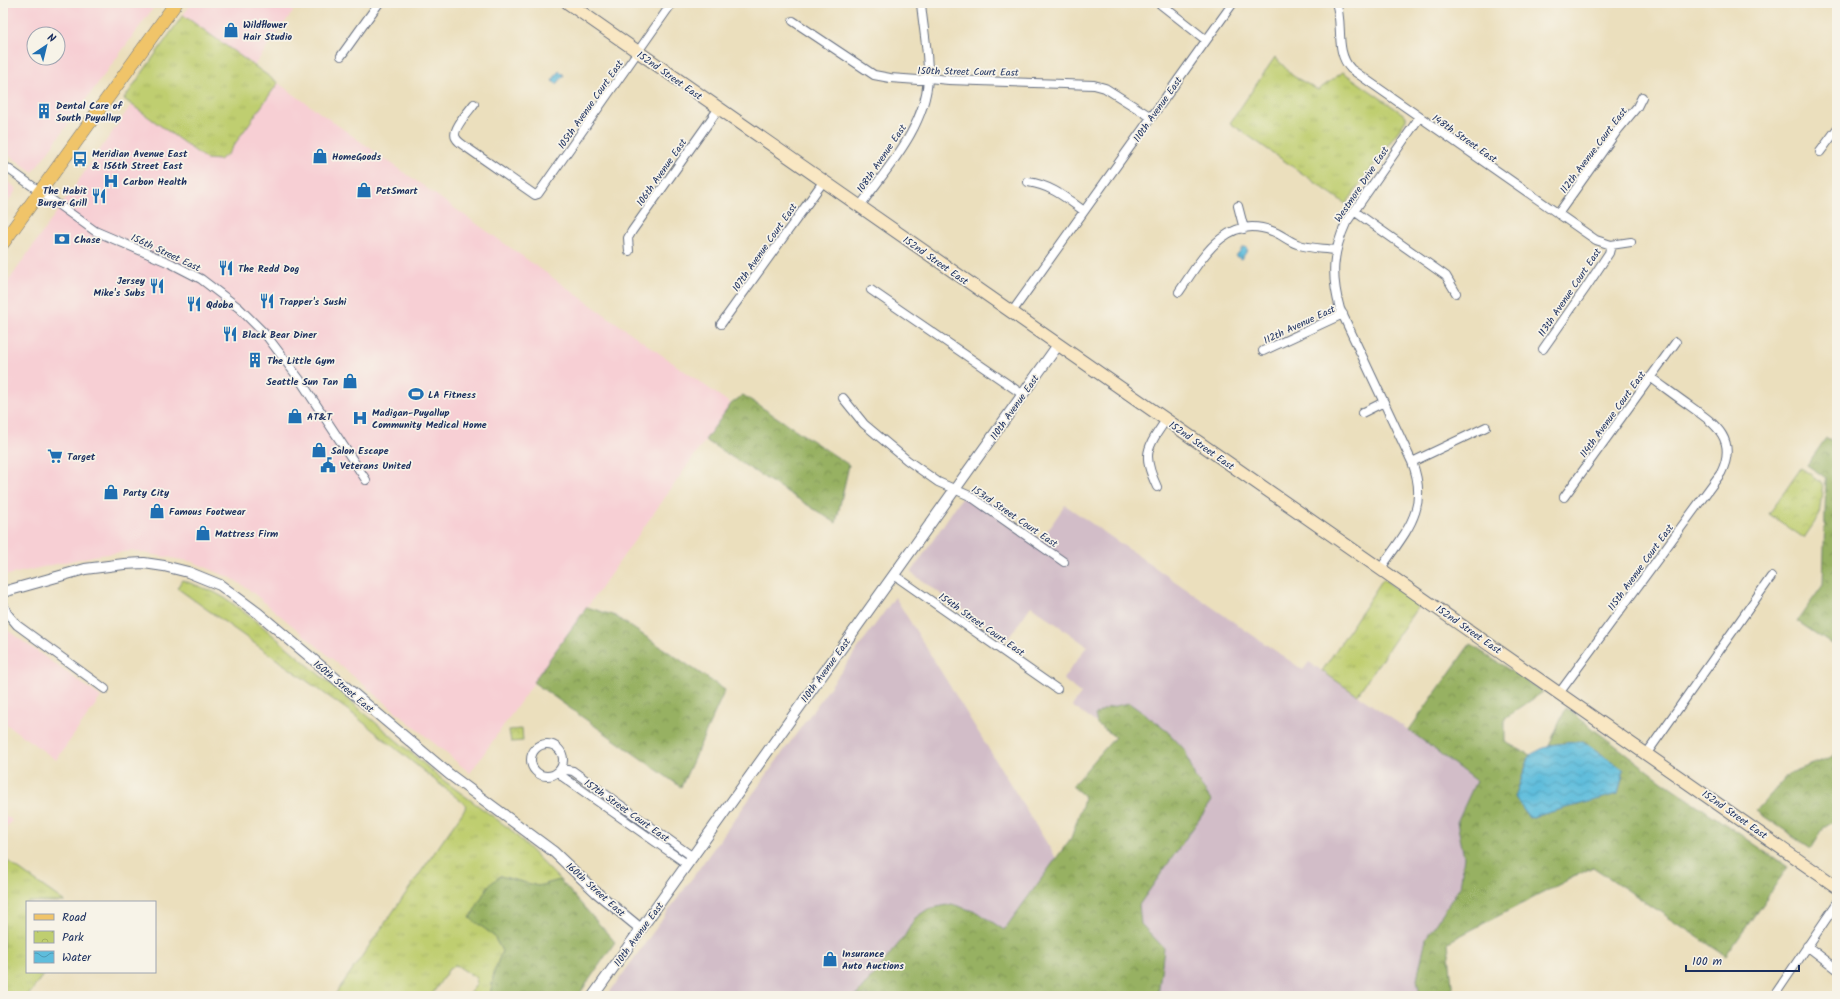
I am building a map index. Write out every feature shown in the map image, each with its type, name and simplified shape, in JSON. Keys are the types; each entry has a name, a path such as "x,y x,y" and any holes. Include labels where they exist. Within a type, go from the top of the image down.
{"main road":[{"path":"3,243 39,190 176,3"},
{"name":"152nd Street East","path":"568,3 823,182 860,206 1166,420 1560,692 1837,887"}],"street":[{"path":"341,56 379,3"},
{"name":"105th Avenue Court East","path":"474,104 458,126 455,132 456,138 466,147 535,195 542,190 672,3"},
{"name":"108th Avenue East","path":"860,206 903,145 917,122 923,105 928,78 921,3"},
{"path":"1159,3 1206,40"},
{"name":"110th Avenue East","path":"1012,312 1233,3"},
{"name":"148th Street East","path":"1336,3 1341,19 1342,51 1348,65 1419,118 1558,214 1596,240 1611,245"},
{"name":"150th Street Court East","path":"793,21 874,75 918,80 928,78 1094,85 1106,88 1151,117"},
{"name":"112th Avenue Court East","path":"1558,214 1617,131 1637,108 1642,97"},
{"name":"106th Avenue East","path":"629,251 628,238 632,231 719,108"},
{"name":"Westmore Drive East","path":"1380,568 1411,524 1418,505 1418,483 1412,462 1343,314 1335,285 1334,264 1336,250 1346,223 1419,118"},
{"path":"1820,152 1837,129"},
{"name":"156th Street East","path":"3,165 94,231 172,264 201,279 239,308 270,340 300,380 366,480"},
{"name":"107th Avenue Court East","path":"721,324 823,182"},
{"path":"1028,182 1052,188 1084,211"},
{"path":"1238,206 1244,229"},
{"path":"1354,211 1446,276 1456,293"},
{"path":"1179,292 1214,244 1229,233 1244,229 1262,228 1276,233 1304,247 1336,250"},
{"path":"1611,245 1631,242"},
{"name":"113th Avenue Court East","path":"1543,349 1609,253 1611,245"},
{"path":"871,290 1022,394"},
{"name":"112th Avenue East","path":"1264,351 1343,314"},
{"name":"114th Avenue Court East","path":"1564,497 1676,342"},
{"name":"110th Avenue East","path":"594,996 1058,345"},
{"name":"115th Avenue Court East","path":"1560,692 1721,473 1726,461 1727,449 1722,433 1714,423 1650,377"},
{"name":"153rd Street Court East","path":"843,398 864,424 883,441 938,482 955,491 970,496 1064,562"},
{"path":"1362,413 1384,402"},
{"path":"1157,487 1148,468 1147,455 1152,441 1166,420"},
{"path":"1412,462 1486,427"},
{"name":"160th Street East","path":"3,592 85,569 144,563 164,566 199,576 220,585 249,606 449,774 554,852 596,892 642,929"},
{"name":"154th Street Court East","path":"894,574 1058,689"},
{"path":"1647,753 1772,577"},
{"path":"3,603 7,613 17,625 105,688"},
{"path":"545,744 555,745 564,758 561,769 558,773 548,776 538,773 532,764 531,759 535,749 545,744"},
{"name":"157th Street Court East","path":"561,769 563,777 690,860"},
{"path":"1774,996 1837,903"},
{"path":"1807,946 1837,969"}],"shaded area":[{"path":"3,3 157,3 33,172 3,151"},
{"path":"192,3 299,3 254,66 183,15"},
{"path":"278,83 731,404 470,773 247,588 231,578 193,562 132,551 93,556 3,576 3,289 131,105 206,159 227,155"},
{"path":"3,178 17,189 3,209"},
{"path":"968,488 1041,540 1065,505 1303,670 1309,662 1429,744 1476,781 1460,887 1426,938 1428,996 1119,996 1134,749 1072,706 1081,694 1063,679 1087,646 1031,606 1007,640 911,573"},
{"path":"895,597 1056,858 957,996 607,996"},
{"path":"3,627 101,697 56,760 3,722"},
{"path":"3,814 12,820 3,833"}],"green space":[{"path":"183,15 278,83 227,155 219,160 206,159 124,99"},
{"path":"1275,57 1293,76 1318,90 1343,72 1406,116 1406,120 1346,204 1230,123"},
{"path":"743,395 849,465 836,523 705,440 731,404"},
{"path":"1826,438 1837,442 1837,648 1797,621 1823,585 1826,478 1807,465"},
{"path":"1801,468 1823,483 1819,516 1804,538 1769,514"},
{"path":"1383,579 1419,605 1357,695 1322,671"},
{"path":"182,580 214,592 228,600 262,626 443,780 510,829 560,880 538,886 500,876 471,918 493,935 502,951 494,972 490,996 467,996 477,984 476,978 456,965 449,969 431,996 334,996 467,806 349,711 177,588"},
{"path":"587,607 615,616 725,690 681,787 533,682"},
{"path":"1470,644 1543,692 1505,718 1505,742 1530,755 1515,797 1529,818 1618,794 1624,770 1583,741 1549,745 1566,708 1662,781 1788,867 1726,956 1593,867 1448,942 1453,996 1420,996 1417,979 1426,938 1460,887 1464,857 1457,822 1476,781 1409,730"},
{"path":"1129,703 1163,727 1185,750 1195,777 1212,801 1139,905 1141,924 1164,948 1158,996 856,996 904,937 915,918 928,909 952,904 979,913 1004,930 1071,838 1085,797 1072,786 1115,737 1097,724 1095,715 1107,708"},
{"path":"522,729 523,741 511,742 509,730"},
{"path":"1837,746 1837,819 1825,826 1811,848 1756,811 1790,773 1834,756"},
{"path":"6,860 64,901 26,901 26,973 44,973 28,996 3,996 3,863"},
{"path":"500,876 538,886 560,880 615,942 578,996 490,996 494,972 502,951 493,935 470,918 488,886"}],"water":[{"path":"559,71 564,75 557,84 552,81"},
{"path":"1244,246 1248,250 1241,259 1236,256"},
{"path":"1583,741 1624,770 1618,794 1529,818 1515,797 1530,755 1549,745"}],"place":[{"name":"Wildflower Hair Studio","path":"231,30"},
{"name":"Dental Care of South Puyallup","path":"44,111"},
{"name":"HomeGoods","path":"320,156"},
{"name":"Meridian Avenue East & 156th Street East","path":"80,159"},
{"name":"Carbon Health","path":"111,181"},
{"name":"PetSmart","path":"364,190"},
{"name":"The Habit Burger Grill","path":"99,196"},
{"name":"Chase","path":"62,239"},
{"name":"The Redd Dog","path":"226,268"},
{"name":"Jersey Mike's Subs","path":"157,286"},
{"name":"Trapper's Sushi","path":"267,301"},
{"name":"Qdoba","path":"194,304"},
{"name":"Black Bear Diner","path":"230,334"},
{"name":"The Little Gym","path":"255,360"},
{"name":"Seattle Sun Tan","path":"350,381"},
{"name":"LA Fitness","path":"416,394"},
{"name":"AT&T","path":"295,416"},
{"name":"Madigan-Puyallup Community Medical Home","path":"360,418"},
{"name":"Salon Escape","path":"319,450"},
{"name":"Target","path":"55,456"},
{"name":"Veterans United","path":"328,465"},
{"name":"Party City","path":"111,492"},
{"name":"Famous Footwear","path":"157,511"},
{"name":"Mattress Firm","path":"203,533"},
{"name":"Insurance Auto Auctions","path":"830,959"}]}
